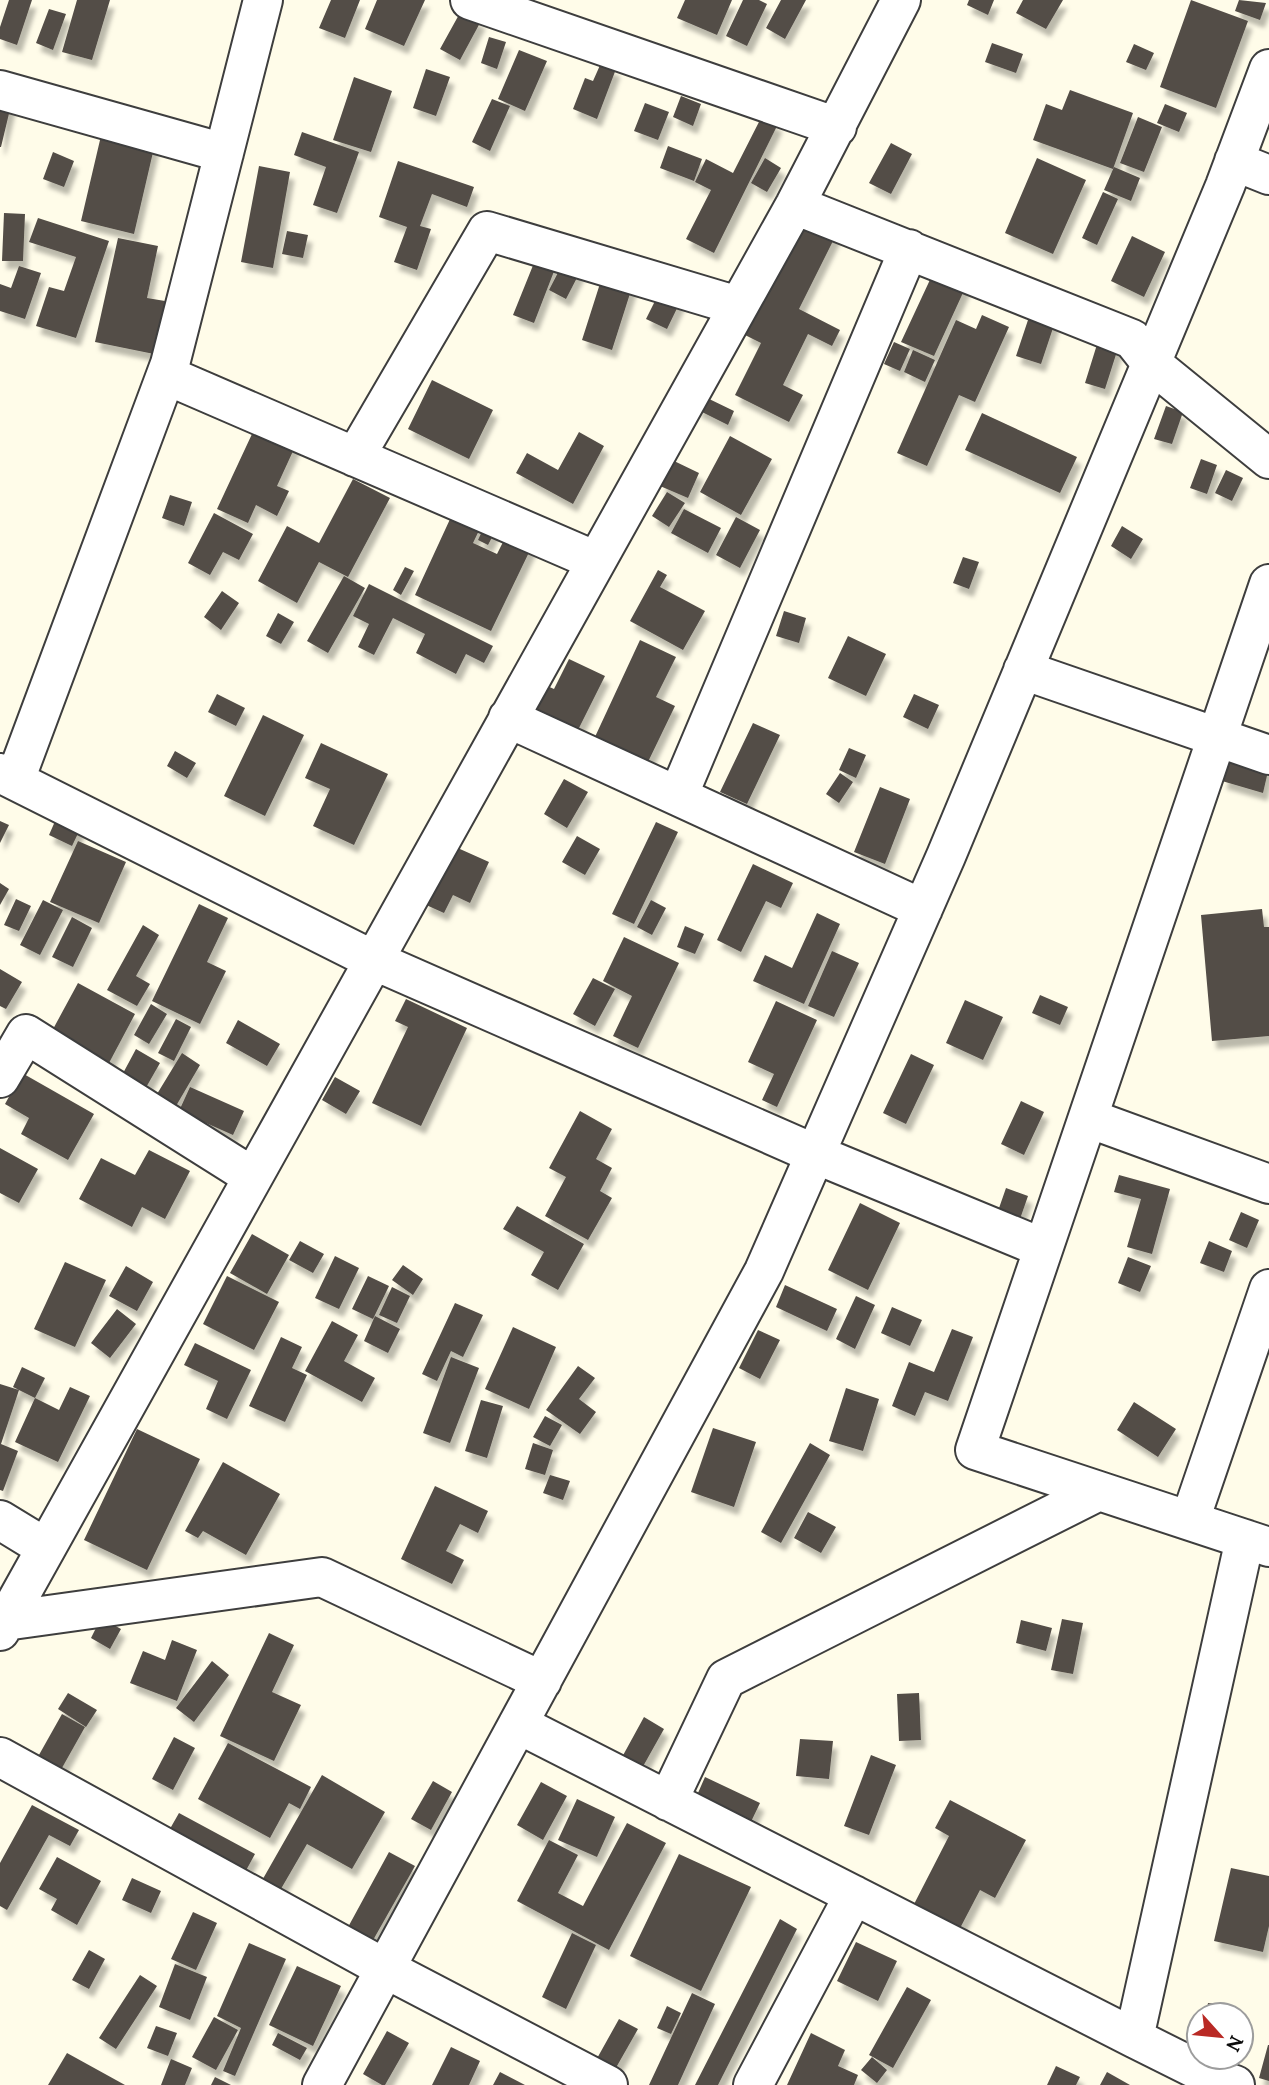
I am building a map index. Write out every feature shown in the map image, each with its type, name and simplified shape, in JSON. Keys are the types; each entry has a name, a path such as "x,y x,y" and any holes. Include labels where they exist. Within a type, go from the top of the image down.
{"street":[{"path":"263,0 166,376 7,777 373,960 815,1154 1043,1248"},
{"path":"470,0 837,127"},
{"path":"3,1626 795,205 901,0"},
{"path":"323,2085 764,1271 923,909 1151,363 1252,168 1269,69"},
{"path":"0,90 224,153"},
{"path":"795,205 1132,339 1151,363 1269,459"},
{"path":"355,457 487,231 738,306"},
{"path":"678,796 908,250"},
{"path":"166,376 596,561"},
{"path":"1134,2038 1257,1543 975,1450 1269,584"},
{"path":"1023,670 1269,755"},
{"path":"508,718 923,909"},
{"path":"0,1078 26,1034 253,1177"},
{"path":"1087,1118 1269,1184"},
{"path":"1190,1520 1269,1289"},
{"path":"668,1801 726,1679 1099,1491"},
{"path":"0,1520 46,1548"},
{"path":"3,1626 321,1577 542,1681"},
{"path":"518,1724 1218,2082"},
{"path":"0,1757 386,1969 608,2085"},
{"path":"753,2085 854,1895"}],"building":[{"path":"9,0 32,0 17,45 0,39 0,27"},
{"path":"77,0 110,0 92,60 62,52"},
{"path":"331,0 360,0 345,38 319,28"},
{"path":"377,0 425,0 404,46 365,29"},
{"path":"685,0 732,0 717,35 677,18"},
{"path":"743,0 759,0 767,4 747,46 726,36"},
{"path":"781,0 806,0 785,39 766,28"},
{"path":"969,0 994,0 988,15 967,5"},
{"path":"1023,0 1063,0 1046,29 1016,13"},
{"path":"1191,0 1248,21 1216,108 1160,87"},
{"path":"1239,0 1266,3 1260,20 1235,11"},
{"path":"49,9 66,14 53,50 36,43"},
{"path":"461,11 481,21 460,60 440,49"},
{"path":"489,37 506,42 497,69 481,63"},
{"path":"992,43 1023,54 1016,73 985,62"},
{"path":"1134,44 1154,53 1146,70 1126,62"},
{"path":"519,50 547,61 525,111 498,99"},
{"path":"601,63 616,69 597,119 573,109 585,78 593,81"},
{"path":"426,69 450,77 436,116 413,108"},
{"path":"354,77 392,91 371,152 333,140"},
{"path":"1070,90 1133,113 1113,169 1033,140 1046,104 1062,110"},
{"path":"681,96 701,104 693,126 673,117"},
{"path":"0,98 12,101 1,147 0,147"},
{"path":"492,99 510,106 490,151 472,142"},
{"path":"645,103 669,112 658,140 634,131"},
{"path":"1165,104 1187,113 1179,132 1157,123"},
{"path":"762,116 778,124 714,253 686,239 711,190 695,182 706,159 733,173"},
{"path":"1138,117 1162,127 1144,172 1120,163"},
{"path":"104,123 157,135 134,234 81,221"},
{"path":"302,132 359,152 337,213 313,205 326,167 294,155"},
{"path":"891,143 912,154 891,194 869,183"},
{"path":"668,146 702,159 694,181 660,168"},
{"path":"53,152 74,161 64,187 43,179"},
{"path":"765,158 781,168 767,192 751,183"},
{"path":"1037,158 1086,180 1053,254 1005,233"},
{"path":"398,161 474,187 467,207 432,194 420,226 431,229 417,270 394,262 407,227 379,217"},
{"path":"259,166 290,172 273,268 241,262"},
{"path":"1114,167 1140,178 1131,201 1104,190"},
{"path":"1103,192 1118,199 1097,245 1082,238"},
{"path":"800,212 838,231 799,309 840,330 832,346 808,334 783,385 803,395 789,422 735,395 761,343 745,335"},
{"path":"4,213 25,214 23,261 2,261"},
{"path":"38,218 109,241 76,338 36,326 49,287 64,291 76,257 29,242"},
{"path":"287,231 308,235 303,258 282,254"},
{"path":"1132,236 1165,252 1144,297 1111,281"},
{"path":"118,238 158,246 147,298 165,301 154,354 95,342"},
{"path":"538,253 558,261 534,323 513,315"},
{"path":"564,261 581,270 566,299 549,290"},
{"path":"19,266 41,273 25,319 0,311 0,284 11,288"},
{"path":"935,269 967,284 934,356 901,342"},
{"path":"604,271 634,281 612,350 582,340"},
{"path":"662,287 682,298 667,329 646,319"},
{"path":"1031,311 1056,319 1041,364 1016,356"},
{"path":"982,315 1009,327 975,402 959,395 927,466 897,453 956,320 976,329"},
{"path":"1099,338 1119,345 1105,389 1085,383"},
{"path":"894,342 910,349 900,371 884,364"},
{"path":"913,350 935,360 925,382 904,372"},
{"path":"432,380 493,410 469,459 408,429"},
{"path":"703,396 734,411 728,425 696,409"},
{"path":"1166,406 1183,412 1172,444 1154,439"},
{"path":"982,413 1077,457 1060,493 965,450"},
{"path":"259,419 299,438 277,486 289,491 277,516 256,505 248,523 217,509"},
{"path":"579,432 604,446 573,504 516,473 527,453 558,470"},
{"path":"730,436 772,459 741,515 700,492"},
{"path":"1201,459 1217,465 1207,494 1190,488"},
{"path":"672,460 699,473 688,498 660,486"},
{"path":"1226,470 1243,478 1232,501 1215,493"},
{"path":"353,479 390,498 348,577 319,562 297,603 258,581 287,526 319,543"},
{"path":"667,492 685,503 669,527 652,516"},
{"path":"170,495 192,502 184,526 162,518"},
{"path":"457,504 485,518 473,543 497,554 509,530 534,542 491,631 415,595"},
{"path":"684,509 721,528 708,553 671,533"},
{"path":"214,513 253,534 239,560 223,552 210,575 188,563"},
{"path":"489,516 500,522 488,545 478,540"},
{"path":"736,517 760,530 740,568 716,555"},
{"path":"1122,526 1143,539 1131,559 1111,546"},
{"path":"963,557 979,562 969,589 953,583"},
{"path":"405,567 414,571 401,595 393,590"},
{"path":"658,570 667,575 660,587 705,611 683,650 630,621"},
{"path":"344,576 365,588 328,653 307,641"},
{"path":"369,584 493,646 484,663 466,654 456,674 416,653 425,634 393,618 374,655 358,647 369,624 353,616"},
{"path":"222,591 239,603 221,630 204,617"},
{"path":"784,611 806,618 799,643 776,636"},
{"path":"278,613 294,622 281,644 266,636"},
{"path":"848,636 886,654 866,696 828,678"},
{"path":"640,640 676,657 656,697 675,706 647,764 594,739"},
{"path":"569,659 605,676 578,730 525,705 536,681 554,689"},
{"path":"217,694 245,708 236,726 208,712"},
{"path":"914,694 939,705 928,729 903,717"},
{"path":"263,715 304,735 265,816 224,796"},
{"path":"753,723 780,735 747,804 720,792"},
{"path":"321,743 388,774 354,845 313,826 330,789 305,778"},
{"path":"849,748 866,755 856,778 839,770"},
{"path":"175,751 196,763 187,778 167,766"},
{"path":"1229,756 1269,767 1263,793 1222,781"},
{"path":"840,773 853,782 839,803 826,794"},
{"path":"564,779 588,792 567,828 544,814"},
{"path":"880,787 910,799 885,864 854,852"},
{"path":"60,810 84,821 72,846 49,835"},
{"path":"0,821 9,825 0,843"},
{"path":"656,822 678,832 634,924 612,914"},
{"path":"577,836 600,849 585,875 562,862"},
{"path":"78,841 126,862 99,923 50,902"},
{"path":"451,845 489,862 470,903 453,895 444,913 424,904"},
{"path":"753,864 793,883 781,908 766,901 741,952 717,940"},
{"path":"0,883 9,889 0,905"},
{"path":"16,899 31,906 19,931 4,925"},
{"path":"43,900 63,910 40,955 20,945"},
{"path":"651,900 666,908 652,935 637,927"},
{"path":"199,904 228,918 207,962 226,971 200,1024 152,1001"},
{"path":"1262,909 1264,927 1269,927 1269,1036 1212,1041 1201,915"},
{"path":"817,913 840,924 804,1004 753,981 765,955 792,968"},
{"path":"72,917 92,928 73,967 52,957"},
{"path":"143,925 159,935 136,976 150,984 137,1006 107,990"},
{"path":"685,926 704,934 695,954 677,947"},
{"path":"624,937 679,963 638,1048 613,1036 632,996 603,981"},
{"path":"832,951 859,963 834,1017 808,1006"},
{"path":"0,969 22,982 6,1009 0,1006"},
{"path":"593,978 615,989 595,1026 573,1014"},
{"path":"78,983 135,1014 109,1063 52,1031"},
{"path":"1040,995 1068,1007 1060,1025 1032,1013"},
{"path":"406,999 467,1028 421,1126 372,1103 408,1027 395,1021"},
{"path":"965,1000 1003,1017 983,1060 946,1043"},
{"path":"776,1001 817,1020 777,1107 762,1100 774,1074 748,1062"},
{"path":"151,1004 167,1014 149,1044 134,1035"},
{"path":"176,1019 191,1027 174,1061 158,1053"},
{"path":"238,1020 280,1044 267,1066 226,1043"},
{"path":"136,1049 160,1063 144,1091 121,1077"},
{"path":"182,1053 200,1065 176,1106 157,1094"},
{"path":"911,1054 934,1065 906,1124 883,1113"},
{"path":"22,1073 94,1114 68,1160 21,1134 29,1118 5,1104"},
{"path":"335,1077 360,1091 346,1114 322,1100"},
{"path":"190,1087 244,1111 233,1135 179,1111"},
{"path":"1021,1101 1044,1112 1024,1155 1001,1144"},
{"path":"580,1111 612,1129 596,1159 612,1168 600,1191 612,1198 588,1240 545,1216 566,1177 549,1168"},
{"path":"0,1148 38,1169 19,1203 0,1193"},
{"path":"149,1150 190,1171 165,1219 142,1207 132,1227 79,1199 101,1158 135,1175"},
{"path":"1119,1175 1170,1189 1152,1254 1127,1247 1141,1199 1114,1192"},
{"path":"1006,1188 1028,1196 1020,1219 998,1211"},
{"path":"860,1203 900,1223 868,1290 828,1270"},
{"path":"517,1206 584,1244 558,1290 531,1275 544,1252 503,1229"},
{"path":"1241,1212 1259,1220 1247,1248 1229,1240"},
{"path":"252,1234 289,1255 267,1294 230,1273"},
{"path":"300,1241 324,1254 313,1273 289,1260"},
{"path":"1209,1241 1232,1251 1224,1272 1200,1263"},
{"path":"335,1256 359,1268 339,1309 315,1298"},
{"path":"1128,1257 1151,1266 1140,1292 1118,1283"},
{"path":"65,1262 106,1280 75,1347 34,1329"},
{"path":"403,1265 423,1279 413,1295 392,1280"},
{"path":"126,1266 153,1282 137,1311 109,1296"},
{"path":"227,1276 279,1302 254,1350 203,1324"},
{"path":"368,1276 389,1286 373,1319 352,1309"},
{"path":"785,1285 837,1309 827,1331 776,1307"},
{"path":"392,1287 410,1296 397,1323 379,1315"},
{"path":"856,1296 875,1305 855,1349 836,1339"},
{"path":"455,1303 483,1315 463,1357 451,1351 437,1381 422,1374"},
{"path":"892,1307 922,1320 910,1346 881,1333"},
{"path":"117,1309 136,1324 110,1358 91,1343"},
{"path":"375,1316 400,1329 388,1353 364,1341"},
{"path":"332,1321 358,1335 344,1361 375,1378 362,1402 305,1371"},
{"path":"513,1327 556,1347 529,1409 485,1389"},
{"path":"952,1329 973,1337 948,1401 925,1392 915,1416 892,1406 909,1362 934,1372"},
{"path":"758,1330 780,1340 760,1379 739,1368"},
{"path":"281,1337 302,1347 292,1368 307,1375 285,1422 249,1406"},
{"path":"195,1343 251,1370 227,1419 206,1409 218,1381 184,1365"},
{"path":"451,1357 479,1368 450,1443 423,1433"},
{"path":"578,1366 595,1378 579,1399 596,1412 580,1434 546,1410"},
{"path":"22,1367 45,1378 35,1398 13,1387"},
{"path":"0,1384 19,1390 1,1444 18,1451 3,1491 0,1490"},
{"path":"70,1387 90,1396 58,1462 15,1442 35,1398 59,1410"},
{"path":"846,1388 879,1399 863,1451 829,1441"},
{"path":"481,1400 503,1406 487,1458 465,1451"},
{"path":"1134,1402 1176,1429 1158,1457 1117,1430"},
{"path":"545,1416 562,1425 550,1446 533,1437"},
{"path":"713,1428 756,1442 734,1507 691,1492"},
{"path":"137,1429 200,1459 147,1570 84,1540"},
{"path":"533,1443 553,1450 545,1475 525,1469"},
{"path":"810,1443 830,1455 781,1543 761,1532"},
{"path":"223,1462 280,1494 246,1555 203,1531 198,1538 185,1531"},
{"path":"550,1475 570,1481 563,1500 543,1493"},
{"path":"435,1486 488,1511 478,1533 460,1524 446,1551 464,1560 452,1584 401,1559"},
{"path":"808,1512 836,1527 821,1553 794,1538"},
{"path":"101,1618 121,1629 110,1649 91,1638"},
{"path":"1062,1619 1083,1623 1073,1674 1051,1670"},
{"path":"1021,1620 1052,1628 1046,1651 1016,1643"},
{"path":"269,1633 294,1645 272,1692 301,1705 274,1761 220,1736"},
{"path":"172,1640 197,1650 177,1701 130,1683 143,1651 165,1660"},
{"path":"212,1661 229,1675 194,1722 176,1708"},
{"path":"68,1693 97,1710 86,1727 58,1709"},
{"path":"919,1693 921,1740 899,1741 897,1694"},
{"path":"62,1714 85,1727 58,1775 35,1762"},
{"path":"644,1717 664,1729 641,1770 621,1759"},
{"path":"174,1737 195,1748 173,1790 152,1779"},
{"path":"800,1739 833,1741 829,1779 796,1776"},
{"path":"228,1743 311,1787 300,1809 289,1803 270,1838 198,1799"},
{"path":"871,1755 896,1765 869,1835 844,1826"},
{"path":"322,1775 385,1812 352,1869 307,1844 278,1894 260,1884"},
{"path":"705,1777 760,1803 748,1828 694,1802"},
{"path":"433,1781 452,1792 431,1830 411,1819"},
{"path":"541,1782 567,1796 543,1840 517,1825"},
{"path":"577,1799 615,1817 597,1857 558,1840"},
{"path":"950,1800 1026,1840 995,1898 980,1890 957,1934 911,1910 949,1836 935,1828"},
{"path":"32,1805 79,1830 70,1846 49,1835 7,1910 0,1906 0,1863"},
{"path":"179,1813 255,1854 243,1876 167,1834"},
{"path":"627,1823 666,1843 609,1950 517,1901 549,1840 578,1855 558,1893 583,1906"},
{"path":"389,1852 415,1866 372,1942 347,1929"},
{"path":"679,1854 751,1887 701,1991 630,1956"},
{"path":"57,1857 101,1881 77,1925 51,1910 57,1899 39,1889"},
{"path":"1231,1868 1269,1876 1269,1926 1263,1952 1214,1941"},
{"path":"132,1878 161,1891 151,1913 122,1900"},
{"path":"193,1912 217,1923 196,1970 171,1959"},
{"path":"780,1919 797,1929 718,2085 695,2085"},
{"path":"572,1933 596,1945 566,2009 542,1997"},
{"path":"856,1942 897,1961 878,2001 837,1981"},
{"path":"249,1943 286,1959 235,2076 223,2071 241,2028 217,2016"},
{"path":"89,1950 105,1959 89,1989 72,1980"},
{"path":"175,1964 207,1977 190,2020 159,2007"},
{"path":"297,1966 341,1986 313,2046 269,2025"},
{"path":"140,1975 157,1986 116,2049 99,2038"},
{"path":"907,1987 931,2000 893,2068 869,2055"},
{"path":"692,1993 715,2004 678,2085 649,2085"},
{"path":"667,2006 681,2013 671,2034 657,2028"},
{"path":"214,2017 238,2030 216,2070 192,2057"},
{"path":"619,2019 638,2029 613,2073 595,2062"},
{"path":"156,2026 177,2033 168,2056 147,2048"},
{"path":"387,2031 409,2043 385,2085 382,2085 363,2074"},
{"path":"278,2033 307,2048 300,2060 272,2045"},
{"path":"811,2033 845,2050 838,2066 858,2075 854,2085 787,2085"},
{"path":"1269,2045 1269,2081 1259,2078"},
{"path":"451,2047 480,2061 469,2085 432,2085"},
{"path":"67,2053 125,2085 48,2085"},
{"path":"872,2057 887,2070 877,2083 861,2070"},
{"path":"171,2059 192,2068 185,2085 161,2085"},
{"path":"1056,2066 1080,2077 1076,2085 1047,2085"},
{"path":"500,2072 525,2085 493,2085"},
{"path":"1107,2072 1130,2085 1100,2085"},
{"path":"215,2077 231,2085 211,2085"}]}
